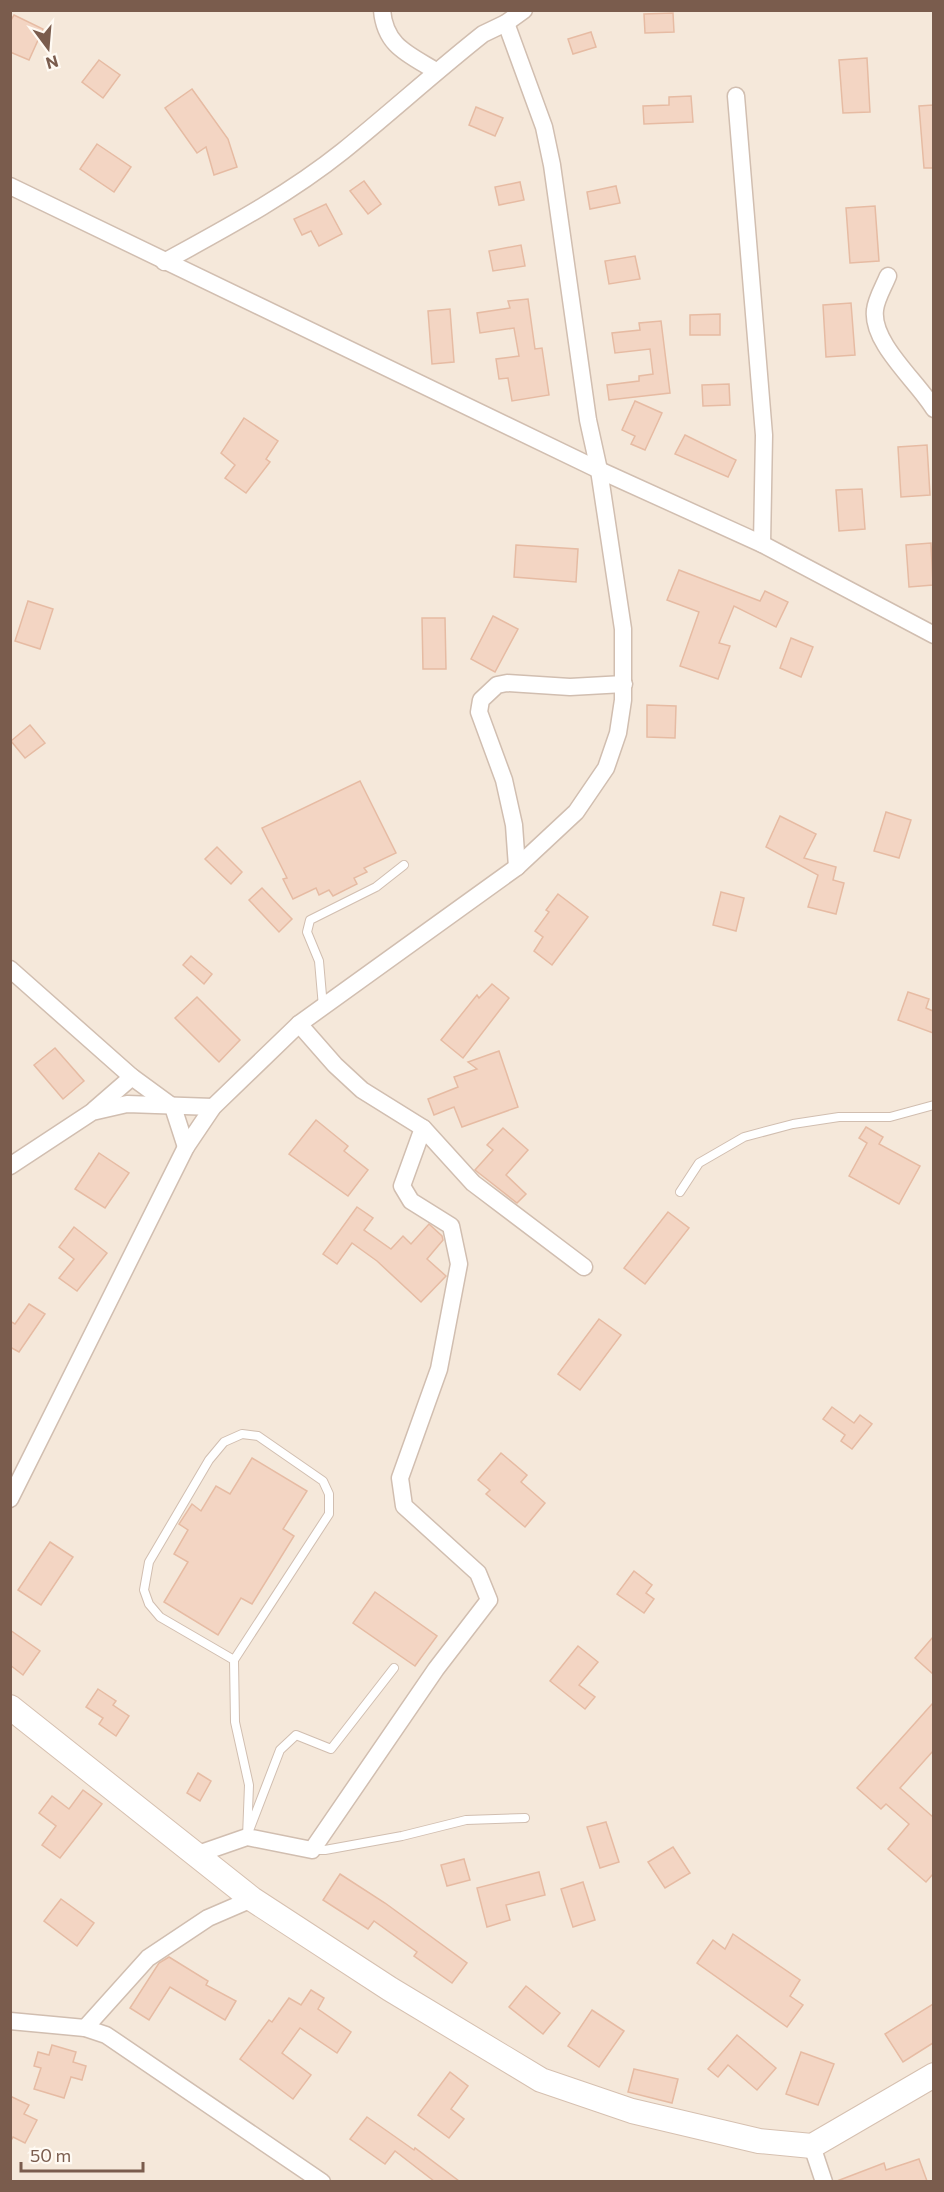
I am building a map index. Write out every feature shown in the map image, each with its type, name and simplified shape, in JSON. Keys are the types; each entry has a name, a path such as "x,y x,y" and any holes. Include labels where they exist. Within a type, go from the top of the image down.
{"street":[{"path":"382,10 383,26 395,46 436,71"},
{"path":"164,262 238,221 295,185 342,152 483,34 506,23 524,10"},
{"path":"10,1499 186,1147 213,1107 299,1024 517,867 576,812 606,768 618,733 624,684 620,597 599,470 588,420 552,165 544,127 506,23"},
{"path":"736,96 764,435 762,544"},
{"path":"10,186 599,470 762,544 933,635"},
{"path":"888,276 874,312 877,324 882,337 901,367 926,396 933,409"},
{"path":"517,867 514,825 504,780 479,712 482,700 497,686 507,683 570,687 624,684"},
{"path":"10,969 132,1077 173,1107 186,1147"},
{"path":"299,1024 335,1065 362,1090 423,1128 473,1183 584,1267"},
{"path":"10,1166 92,1112 132,1077"},
{"path":"92,1112 127,1104 213,1107"},
{"path":"198,1854 247,1837 312,1850 436,1669 489,1600 478,1573 404,1506 400,1478 439,1369 459,1264 451,1226 411,1201 402,1186 423,1128"},
{"path":"10,1707 252,1899 390,1989 541,2080 632,2111 759,2141 812,2146 933,2075"},
{"path":"85,2028 148,1958 208,1918 252,1899"},
{"path":"11,2023 85,2028 106,2035 322,2181"},
{"path":"812,2146 824,2181"}],"lane":[{"path":"323,1008 319,961 307,932 310,920 376,887 404,865"},
{"path":"680,1192 699,1163 744,1137 816,1120 839,1117 890,1117 933,1106"},
{"path":"234,1660 160,1617 149,1604 144,1590 149,1562 209,1460 224,1442 242,1434 258,1436 322,1481 329,1494 329,1514 234,1660 235,1722 249,1785 247,1837"},
{"path":"247,1837 280,1750 296,1735 331,1749 394,1668"},
{"path":"312,1850 325,1850 402,1836 466,1820 525,1818"}],"shaded area":[{"path":"11,11 933,11 933,2181 11,2181"}],"building":[{"path":"673,13 674,32 645,33 644,14"},
{"path":"14,15 43,29 29,60 10,52 10,22"},
{"path":"591,32 596,47 573,54 568,39"},
{"path":"867,58 870,112 843,113 839,60"},
{"path":"99,60 120,75 103,98 82,82"},
{"path":"192,89 228,139 237,167 214,175 206,147 197,153 165,108"},
{"path":"691,96 693,122 644,124 643,106 669,105 669,97"},
{"path":"933,105 933,168 924,168 919,106"},
{"path":"476,107 503,118 495,136 469,125"},
{"path":"97,144 131,167 114,192 80,169"},
{"path":"364,181 381,204 368,214 350,191"},
{"path":"520,182 524,200 499,205 495,187"},
{"path":"616,186 620,203 590,209 587,192"},
{"path":"326,204 342,234 319,246 311,231 302,235 294,219"},
{"path":"875,206 879,261 850,263 846,208"},
{"path":"521,245 525,266 493,271 489,251"},
{"path":"635,256 640,279 609,284 605,261"},
{"path":"528,299 535,349 542,348 549,395 512,401 508,378 499,379 496,359 519,356 514,328 480,333 477,313 510,308 508,301"},
{"path":"851,303 855,355 826,357 823,305"},
{"path":"450,309 454,362 432,364 428,311"},
{"path":"720,314 720,335 690,335 690,315"},
{"path":"661,321 670,393 609,400 607,385 639,381 639,376 653,374 650,349 615,353 612,333 640,330 639,323"},
{"path":"729,384 730,405 703,406 702,385"},
{"path":"635,401 662,413 645,450 631,444 635,436 622,430"},
{"path":"244,418 278,441 266,459 270,462 246,493 225,478 235,465 221,453"},
{"path":"685,435 736,460 728,477 675,454"},
{"path":"927,445 930,495 901,497 898,447"},
{"path":"862,489 865,529 839,531 836,490"},
{"path":"931,543 933,585 909,587 906,545"},
{"path":"516,545 578,549 576,582 514,577"},
{"path":"679,570 760,601 765,591 788,602 776,627 734,606 719,643 730,646 718,679 680,666 699,612 667,600"},
{"path":"28,601 53,609 40,649 15,641"},
{"path":"493,616 518,629 495,672 471,659"},
{"path":"422,618 445,618 446,669 423,669"},
{"path":"791,638 813,647 801,677 780,668"},
{"path":"647,705 676,706 675,738 647,737"},
{"path":"30,725 45,743 25,758 11,741"},
{"path":"360,781 396,853 364,868 367,872 354,878 357,884 333,896 329,890 319,895 316,888 293,899 283,879 287,878 262,828"},
{"path":"886,812 911,820 899,858 874,851"},
{"path":"780,816 816,834 804,858 836,867 833,880 844,883 836,914 808,907 818,875 766,847"},
{"path":"217,847 242,872 231,884 205,859"},
{"path":"262,888 292,919 279,932 249,900"},
{"path":"721,892 744,898 736,931 713,925"},
{"path":"558,894 588,917 552,965 534,951 543,937 535,931 549,912 546,910"},
{"path":"191,956 212,974 204,984 183,965"},
{"path":"492,984 509,998 463,1058 441,1040 477,995 479,998"},
{"path":"908,992 929,999 926,1008 933,1011 933,1033 898,1020"},
{"path":"197,997 240,1040 219,1062 175,1018"},
{"path":"55,1048 84,1081 63,1099 34,1065"},
{"path":"499,1051 518,1107 462,1127 454,1107 434,1115 428,1099 458,1087 454,1077 477,1069 468,1062"},
{"path":"316,1120 348,1146 344,1151 368,1170 348,1196 289,1154"},
{"path":"866,1127 883,1137 879,1144 920,1166 899,1204 849,1176 867,1143 859,1138"},
{"path":"503,1128 528,1150 506,1175 526,1194 517,1203 475,1170 493,1150 487,1145"},
{"path":"99,1153 129,1173 105,1208 75,1189"},
{"path":"357,1207 373,1218 364,1230 391,1249 403,1236 411,1244 429,1224 442,1236 443,1240 427,1259 446,1276 421,1302 377,1261 352,1243 337,1264 323,1254"},
{"path":"668,1212 689,1228 645,1284 624,1268"},
{"path":"74,1227 107,1253 77,1291 59,1278 74,1259 59,1247"},
{"path":"29,1304 45,1314 19,1352 10,1347 10,1321 15,1324"},
{"path":"599,1319 621,1335 580,1390 558,1374"},
{"path":"832,1407 854,1423 860,1415 872,1424 852,1449 841,1441 845,1435 823,1419"},
{"path":"501,1453 527,1475 521,1482 545,1503 525,1527 486,1494 490,1490 478,1480"},
{"path":"252,1458 307,1491 283,1529 294,1536 252,1604 241,1598 218,1635 164,1602 188,1562 174,1554 188,1530 179,1524 192,1504 201,1511 216,1486 230,1494"},
{"path":"50,1542 73,1557 41,1605 18,1590"},
{"path":"634,1571 652,1585 646,1593 654,1599 644,1613 617,1594"},
{"path":"375,1592 437,1636 415,1666 353,1623"},
{"path":"10,1630 40,1651 23,1675 10,1665"},
{"path":"933,1637 933,1674 915,1658"},
{"path":"578,1646 598,1662 579,1685 595,1697 585,1709 550,1681"},
{"path":"98,1689 116,1701 113,1705 129,1716 116,1736 99,1724 103,1718 86,1707"},
{"path":"933,1703 933,1751 900,1788 933,1817 933,1874 926,1882 888,1849 909,1824 886,1804 881,1809 857,1788"},
{"path":"198,1773 211,1781 200,1801 187,1793"},
{"path":"83,1790 102,1804 60,1858 42,1845 56,1826 39,1813 52,1796 69,1809"},
{"path":"606,1822 619,1862 600,1868 587,1827"},
{"path":"673,1847 690,1873 665,1888 648,1862"},
{"path":"464,1859 470,1880 447,1886 441,1865"},
{"path":"539,1872 545,1895 506,1905 510,1920 487,1927 477,1888"},
{"path":"340,1874 385,1903 467,1963 452,1983 414,1956 417,1952 374,1921 368,1929 323,1900"},
{"path":"583,1882 595,1920 573,1927 561,1889"},
{"path":"61,1899 94,1923 77,1946 44,1921"},
{"path":"733,1934 800,1980 790,1996 803,2005 787,2027 697,1963 713,1940 725,1949"},
{"path":"169,1957 208,1981 206,1985 236,2001 225,2020 170,1987 149,2020 130,2008 159,1963"},
{"path":"526,1986 560,2013 543,2034 509,2007"},
{"path":"311,1990 324,1998 318,2009 351,2032 337,2053 300,2028 282,2053 311,2075 293,2099 240,2059 269,2020 272,2022 289,1998 301,2005"},
{"path":"933,2004 933,2043 903,2062 885,2034"},
{"path":"592,2010 624,2031 599,2067 568,2046"},
{"path":"737,2035 776,2068 757,2090 728,2065 718,2077 708,2069"},
{"path":"52,2045 76,2052 73,2062 86,2066 82,2080 71,2077 64,2098 34,2089 41,2068 34,2066 38,2052 49,2055"},
{"path":"801,2052 834,2064 818,2105 786,2094"},
{"path":"634,2069 678,2079 672,2103 628,2092"},
{"path":"450,2072 468,2086 451,2109 464,2119 449,2138 418,2115"},
{"path":"10,2096 29,2105 24,2114 37,2120 25,2143 13,2137 10,2142"},
{"path":"367,2117 414,2150 415,2148 459,2181 434,2181 395,2151 385,2164 350,2139"},
{"path":"919,2159 927,2181 837,2181 884,2163 886,2170"}]}
